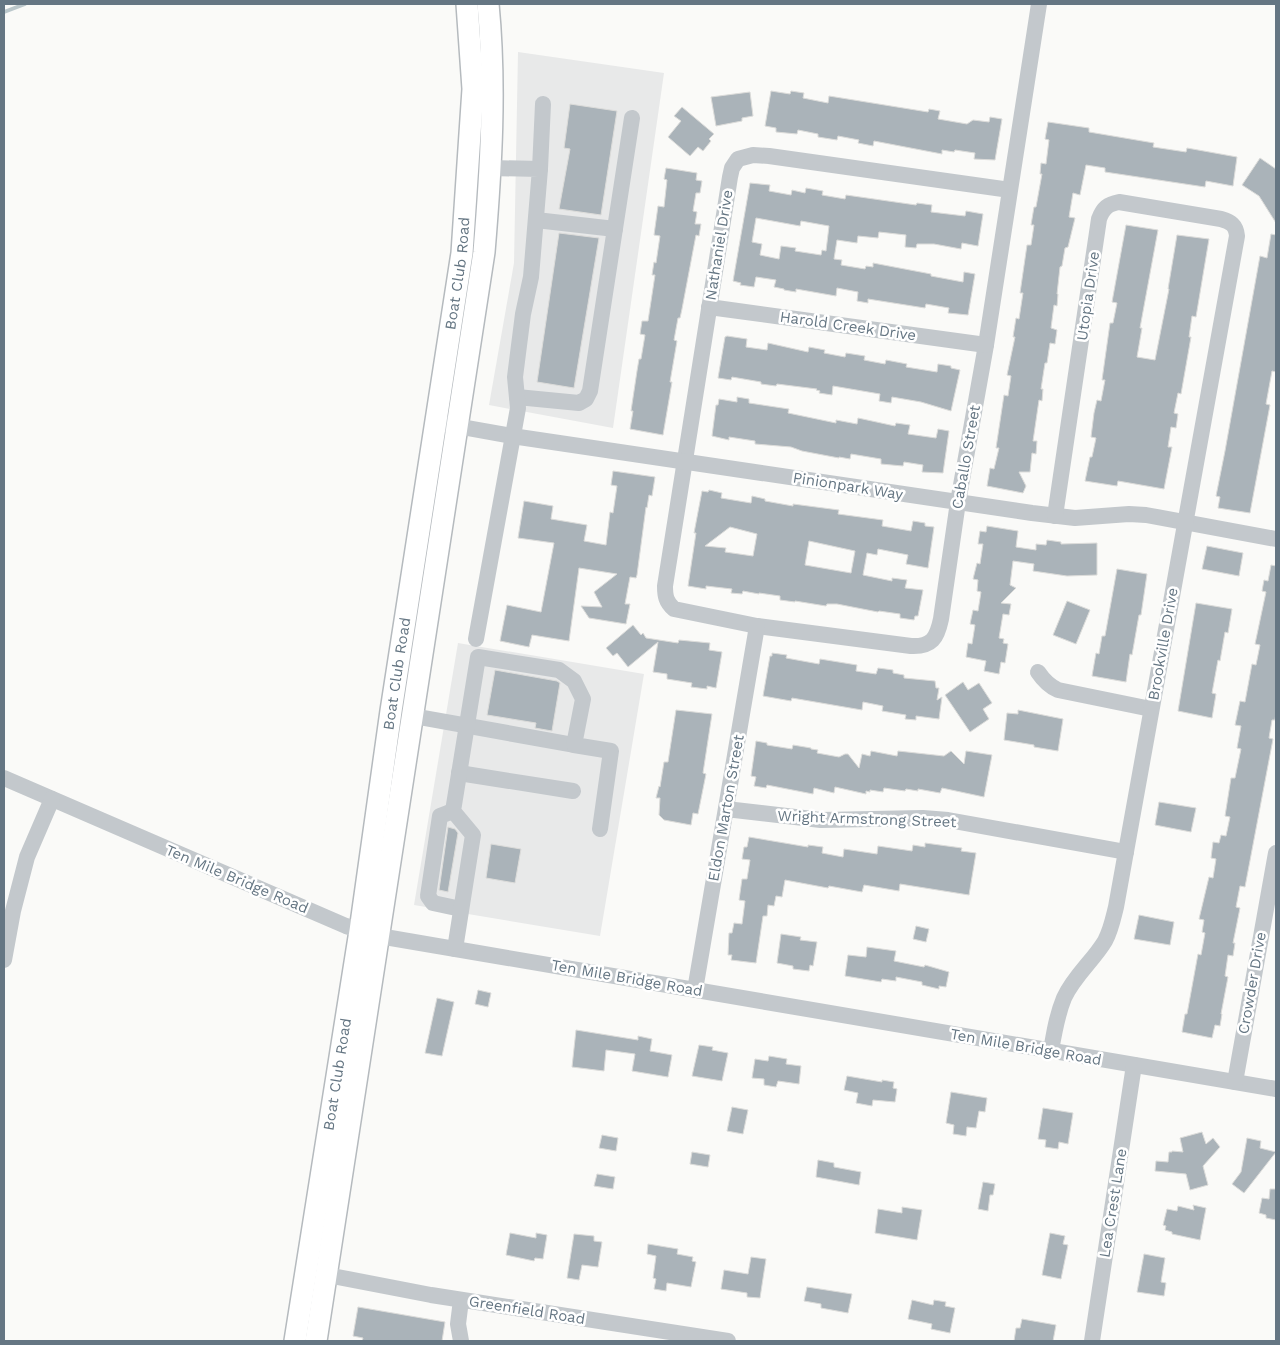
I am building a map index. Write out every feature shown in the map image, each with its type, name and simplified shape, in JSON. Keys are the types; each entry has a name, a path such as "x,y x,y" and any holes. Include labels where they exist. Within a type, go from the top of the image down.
{"main road":[{"name":"Boat Club Road","path":"316,1341 327,1275 369,933 391,711 462,253 473,89 467,4"},
{"name":"Boat Club Road","path":"295,1341 369,933 413,716 484,252 491,168 493,79 488,4"}],"street":[{"name":"Caballo Street","path":"668,604 674,609 685,613 757,626 911,646 921,646 931,642 939,630 1039,4"},
{"path":"476,639 518,408 515,377 531,276 540,169 543,104"},
{"path":"518,397 579,403 586,400 590,391 632,118"},
{"name":"Nathaniel Drive","path":"668,604 665,597 665,586 730,177 732,168 738,159 753,154 1010,190"},
{"path":"491,168 540,169"},
{"name":"Utopia Drive","path":"1055,516 1102,211 1112,203 1120,202 1221,219 1233,224"},
{"path":"536,220 615,229"},
{"name":"Brookville Drive","path":"1051,1051 1064,998 1075,979 1104,941 1111,926 1237,236 1233,224"},
{"name":"Harold Creek Drive","path":"709,307 986,345"},
{"name":"Pinionpark Way","path":"436,422 512,436 1055,516 1075,518 1129,514 1163,517 1269,538"},
{"name":"Eldon Marton Street","path":"695,990 757,626"},
{"path":"455,949 473,835 453,811 478,657 559,670 574,681 583,699 574,745"},
{"path":"1038,672 1050,687 1058,690 1151,709"},
{"path":"413,716 611,751 600,828"},
{"path":"459,773 573,791"},
{"name":"Ten Mile Bridge Road","path":"4,778 369,933 1276,1090"},
{"path":"4,960 13,912 27,857 52,799"},
{"name":"Wright Armstrong Street","path":"726,809 821,820 923,818 948,820 1126,852"},
{"path":"453,811 440,816 428,896 433,903 461,910"},
{"name":"Crowder Drive","path":"1235,1082 1273,885 1276,854"},
{"name":"Lea Crest Lane","path":"1092,1341 1134,1065"},
{"name":"Greenfield Road","path":"327,1275 461,1300 728,1341"},
{"path":"460,1341 458,1324 461,1300"}],"shaded area":[{"path":"518,52 664,73 613,428 489,405 514,263"},
{"path":"458,643 644,674 600,936 414,905"}],"building":[{"path":"771,91 790,94 791,91 804,93 803,98 828,103 829,96 928,112 929,109 940,111 938,119 967,124 973,120 989,122 990,117 1002,119 995,160 974,159 975,153 955,150 954,152 942,150 942,154 874,141 873,146 858,143 859,140 838,136 837,140 818,137 818,134 798,130 797,134 776,132 776,128 765,126"},
{"path":"750,92 753,116 742,118 742,121 716,126 711,97"},
{"path":"570,104 617,111 601,215 559,209 570,149 564,148"},
{"path":"682,107 714,134 703,151 698,147 690,156 668,137 681,121 674,116"},
{"path":"1048,122 1089,128 1089,132 1154,143 1153,147 1186,152 1187,148 1237,157 1233,186 1206,181 1205,187 1105,172 1105,168 1086,165 1080,195 1073,193 1069,217 1075,218 1068,247 1065,248 1062,266 1060,267 1057,306 1054,305 1051,328 1057,330 1055,344 1050,343 1047,363 1045,363 1041,389 1043,389 1042,401 1039,400 1033,441 1037,441 1036,454 1032,453 1030,472 1019,472 1026,486 1023,493 987,486 990,468 994,469 999,448 996,448 1004,395 1008,396 1011,376 1007,375 1015,337 1013,337 1016,318 1019,319 1023,293 1020,293 1027,245 1031,245 1034,225 1031,225 1042,174 1040,174 1041,163 1046,164 1049,140 1045,139"},
{"path":"1260,158 1276,169 1276,223 1259,196 1242,185"},
{"path":"666,168 697,173 696,180 702,181 700,193 696,193 693,211 697,212 695,224 701,224 699,236 696,235 674,340 677,341 663,435 630,429 637,371 645,335 640,334 642,321 648,321 655,275 652,275 654,262 656,263 660,236 654,235 658,206 664,207 667,180 664,179"},
{"path":"750,183 770,185 769,191 791,195 792,190 805,193 806,188 823,191 822,195 845,199 846,195 916,205 917,203 932,205 931,212 965,216 966,211 983,214 978,246 962,243 961,249 934,244 917,244 916,248 905,247 906,235 879,232 878,238 858,236 857,243 837,240 834,259 842,260 841,265 865,269 866,266 873,267 873,263 963,282 964,272 975,274 968,315 948,313 949,308 926,304 925,308 868,299 868,303 857,301 858,292 837,288 836,296 796,289 796,292 784,290 774,287 776,280 756,277 754,287 740,285 741,283 733,281","holes":["756,218 800,226 801,221 829,226 826,251 822,250 821,255 795,251 796,248 781,246 779,259 760,255 762,244 752,242"]},
{"path":"1126,225 1158,230 1140,328 1142,328 1137,357 1155,360 1177,235 1209,239 1196,317 1192,316 1189,337 1191,337 1181,394 1178,393 1174,413 1178,414 1176,428 1171,427 1168,447 1172,447 1164,489 1118,481 1117,486 1085,481 1096,438 1091,437 1094,413 1097,400 1101,401 1105,380 1102,380 1110,323 1113,323 1117,303 1112,302"},
{"path":"559,233 599,238 574,388 537,382"},
{"path":"1271,234 1276,235 1276,372 1272,371 1266,404 1270,405 1250,513 1218,508 1220,497 1216,496 1260,256 1267,258"},
{"path":"725,337 747,339 746,347 767,350 768,343 808,352 809,347 825,350 824,353 845,357 846,353 865,356 864,360 885,364 886,360 907,364 906,367 937,372 938,364 951,366 951,368 960,370 951,411 921,402 892,397 891,403 879,401 880,394 833,386 832,395 819,393 820,391 817,389 761,384 761,382 732,377 731,380 718,378"},
{"path":"737,397 749,399 749,403 789,409 788,413 836,423 836,420 857,424 858,418 895,426 896,423 910,425 908,434 936,438 938,429 949,431 943,473 922,472 923,465 904,462 903,466 881,464 881,459 851,454 850,459 839,458 791,447 755,444 755,441 729,437 729,440 712,436 716,405 718,405 719,399 737,402"},
{"path":"613,471 655,477 652,496 649,495 646,507 637,575 636,578 630,577 625,604 630,604 626,624 589,618 581,606 602,607 594,592 617,574 579,568 569,641 532,635 529,647 500,641 507,605 541,612 554,543 518,538 524,501 553,506 551,519 587,525 584,541 606,545 610,512 613,513 617,486 611,485"},
{"path":"709,490 722,493 721,498 751,503 752,496 765,499 765,501 793,506 793,504 839,510 838,514 883,520 882,526 911,531 913,521 925,523 925,526 934,527 928,568 906,564 908,555 878,549 877,555 867,553 863,575 892,581 892,578 907,580 905,588 923,590 918,616 915,616 914,620 900,618 900,614 837,604 827,604 826,606 780,600 780,596 759,593 743,591 742,594 731,593 732,589 706,586 706,589 688,586 696,533 694,533 702,491 708,492","holes":["730,527 757,534 753,556 725,552 726,548 705,546","809,541 855,551 851,573 805,565"]},
{"path":"987,526 1018,531 1016,547 1036,550 1036,544 1046,545 1047,540 1061,542 1061,544 1097,543 1097,575 1067,576 1033,571 1034,564 1013,561 1010,585 1016,588 1001,603 1011,604 1009,615 1003,614 999,638 1004,639 1003,643 1008,644 1005,663 1001,662 999,674 984,671 986,661 966,657 968,643 972,644 975,625 970,624 973,610 978,611 981,592 977,591 978,580 973,579 977,563 980,564 983,544 978,544 980,531 986,532"},
{"path":"1207,546 1243,553 1239,576 1202,569"},
{"path":"1271,565 1276,566 1276,713 1275,720 1272,720 1269,738 1273,739 1245,887 1240,886 1236,907 1240,908 1233,943 1235,943 1233,956 1228,955 1225,976 1228,977 1220,1026 1215,1025 1212,1038 1182,1032 1198,954 1201,955 1205,933 1202,932 1204,920 1199,919 1209,877 1213,878 1216,859 1211,858 1213,842 1219,843 1221,835 1226,836 1230,817 1225,816 1231,778 1235,778 1241,749 1237,748 1241,726 1235,725 1240,701 1245,702 1252,664 1256,665 1260,645 1255,644 1266,592 1262,591 1264,580 1268,581"},
{"path":"1117,569 1147,574 1141,615 1139,615 1132,655 1130,654 1126,682 1092,676 1096,653 1099,654 1102,636 1105,636"},
{"path":"1067,601 1090,610 1076,644 1053,635"},
{"path":"1196,603 1232,609 1228,633 1225,632 1220,661 1218,660 1212,693 1216,694 1212,718 1178,711"},
{"path":"633,625 646,638 678,643 679,640 710,643 709,650 722,652 716,688 707,686 707,689 691,687 692,683 667,679 667,674 653,672 658,642 628,667 617,653 613,656 606,648"},
{"path":"772,653 787,655 786,658 819,664 820,659 857,665 856,671 876,674 878,668 893,670 893,673 904,675 904,678 935,681 936,688 939,688 937,700 942,697 939,719 916,716 916,720 905,719 906,715 882,711 883,706 863,702 862,710 792,698 791,701 763,696"},
{"path":"495,670 560,683 552,731 535,728 536,723 487,715"},
{"path":"963,682 968,690 979,683 992,703 983,709 989,719 970,732 945,695"},
{"path":"676,710 712,714 703,773 706,774 698,814 693,813 691,825 664,820 659,815 660,798 656,798 660,787 664,762 668,762"},
{"path":"1018,710 1063,719 1058,751 1004,740 1007,713 1018,714"},
{"path":"756,741 767,743 767,745 792,749 793,745 811,748 818,750 817,753 839,757 848,754 859,768 862,754 870,756 871,751 897,756 898,751 944,756 951,751 964,764 966,751 992,755 984,797 942,788 940,793 918,789 918,791 906,789 905,791 884,788 883,792 870,790 870,792 866,791 866,794 835,787 834,793 814,788 813,794 767,785 766,788 754,786 756,777 751,776"},
{"path":"1159,802 1196,808 1191,832 1155,825"},
{"path":"448,827 455,829 458,833 448,892 439,890"},
{"path":"749,837 808,847 808,845 823,847 822,853 843,857 844,849 877,854 878,846 912,851 913,845 925,847 925,843 962,848 961,851 976,853 969,895 900,884 899,891 864,885 862,892 785,880 782,897 776,896 774,906 768,905 767,916 763,916 756,963 731,960 732,955 728,955 729,933 732,933 734,923 742,924 745,901 739,900 742,879 747,879 750,860 742,859 744,847 747,847"},
{"path":"491,844 521,849 515,883 486,878"},
{"path":"1139,915 1174,922 1170,945 1134,939"},
{"path":"916,926 929,929 926,942 913,939"},
{"path":"781,934 801,937 800,940 817,942 813,966 810,965 809,971 793,969 793,966 777,963"},
{"path":"867,947 896,951 894,961 924,967 925,965 949,972 946,987 939,986 939,989 922,985 922,982 896,977 896,981 882,979 881,982 845,976 848,955 866,957"},
{"path":"478,990 491,993 488,1007 475,1004"},
{"path":"437,998 454,1002 442,1056 425,1053"},
{"path":"576,1030 638,1040 638,1036 652,1039 650,1051 672,1055 668,1077 632,1071 635,1054 606,1050 604,1071 572,1067"},
{"path":"699,1045 713,1047 712,1050 728,1053 722,1081 692,1076"},
{"path":"769,1056 787,1059 786,1064 801,1066 799,1084 778,1081 776,1087 764,1085 764,1079 752,1078 755,1059 768,1061"},
{"path":"847,1076 882,1082 882,1080 894,1082 893,1088 897,1089 895,1102 873,1100 872,1106 856,1103 858,1093 844,1090"},
{"path":"951,1092 987,1098 985,1112 979,1111 976,1128 967,1127 966,1136 953,1134 954,1125 946,1123"},
{"path":"732,1107 748,1110 743,1134 727,1131"},
{"path":"1043,1108 1073,1113 1068,1144 1059,1142 1058,1149 1045,1147 1046,1140 1038,1139"},
{"path":"1202,1132 1206,1144 1213,1138 1220,1147 1203,1166 1208,1185 1190,1190 1186,1174 1155,1171 1156,1161 1168,1162 1169,1152 1183,1152 1180,1138"},
{"path":"602,1135 618,1138 616,1151 599,1148"},
{"path":"1247,1138 1261,1141 1260,1148 1276,1152 1244,1193 1232,1184 1241,1172"},
{"path":"692,1152 710,1155 708,1167 690,1164"},
{"path":"818,1160 834,1163 834,1167 861,1172 859,1185 816,1177"},
{"path":"597,1174 615,1177 613,1189 594,1186"},
{"path":"983,1182 995,1184 993,1195 990,1195 988,1211 978,1209"},
{"path":"1270,1189 1276,1189 1276,1220 1266,1218 1266,1215 1259,1213 1262,1198 1269,1199"},
{"path":"1193,1205 1206,1208 1200,1240 1172,1234 1172,1232 1165,1230 1166,1226 1163,1225 1167,1209 1177,1211 1178,1206 1194,1210"},
{"path":"902,1207 922,1210 917,1240 875,1233 878,1209 902,1213"},
{"path":"510,1233 536,1238 536,1233 547,1235 543,1259 535,1258 534,1261 506,1255"},
{"path":"1050,1233 1065,1236 1063,1244 1068,1245 1061,1279 1042,1275"},
{"path":"574,1234 594,1236 594,1241 602,1242 598,1267 582,1265 579,1280 567,1278"},
{"path":"648,1244 678,1249 677,1254 693,1257 692,1261 696,1262 691,1287 667,1283 666,1291 654,1289 656,1279 653,1278 656,1256 647,1254"},
{"path":"1144,1254 1165,1258 1161,1282 1166,1283 1164,1296 1137,1292"},
{"path":"751,1257 766,1259 760,1298 747,1297 747,1293 721,1289 724,1270 748,1274"},
{"path":"807,1287 852,1294 848,1313 821,1308 821,1304 804,1301"},
{"path":"912,1300 933,1305 934,1300 946,1302 945,1306 955,1308 950,1333 931,1329 932,1324 908,1319"},
{"path":"358,1307 445,1322 442,1341 362,1341 363,1338 353,1336"},
{"path":"1022,1319 1056,1325 1053,1341 1014,1341 1016,1328 1020,1328"}],"waterway":[{"path":"4,12 25,4"}]}
